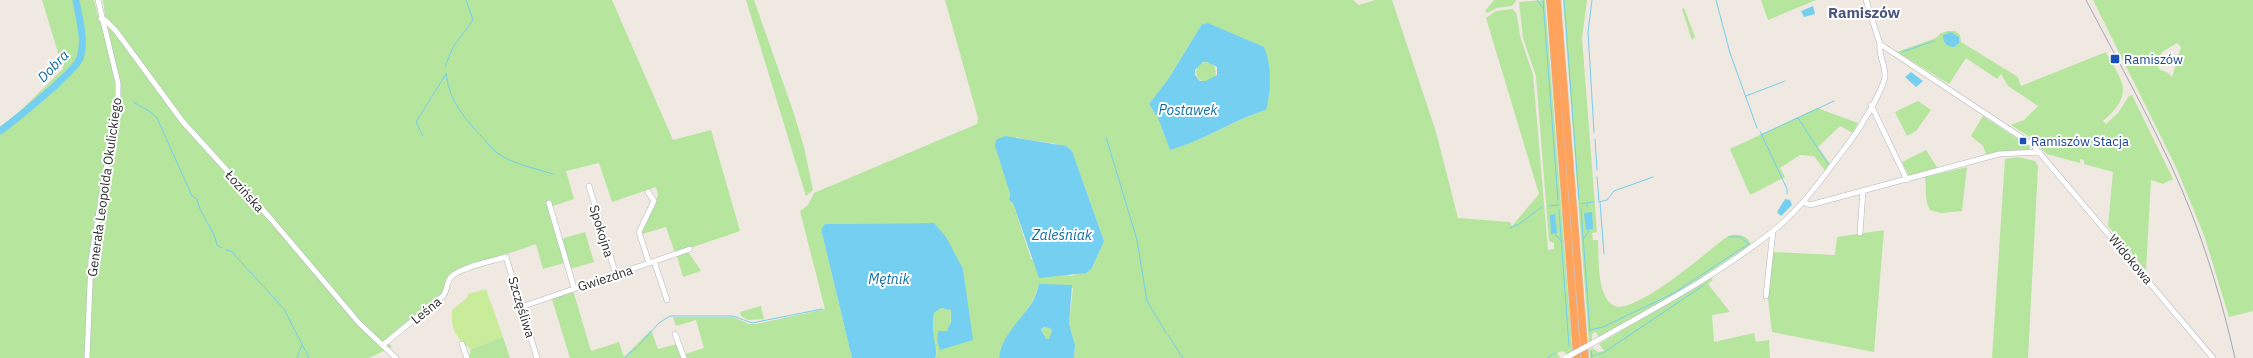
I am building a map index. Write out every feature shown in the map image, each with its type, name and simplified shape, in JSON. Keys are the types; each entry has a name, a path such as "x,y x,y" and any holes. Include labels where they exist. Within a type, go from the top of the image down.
{"highway":[{"path":"1550,0 1577,358"},
{"path":"1557,0 1585,358"}],"street":[{"name":"Generała Leopolda Okulickiego","path":"87,358 91,260 97,218 118,103 118,83 101,19 98,0"},
{"path":"1567,358 1700,282 1773,231 1803,202 1855,135 1872,105 1885,77 1879,51 1880,44 1866,0"},
{"name":"Łozińska","path":"101,19 107,22 120,35 184,122 271,219 359,323 384,344 396,358"},
{"name":"Widokowa","path":"1880,44 2022,137 2040,152 2213,358"},
{"path":"1872,105 1907,180"},
{"path":"1803,202 1810,205 1999,154 2040,152"},
{"name":"Spokojna","path":"589,186 616,275"},
{"path":"1860,234 1863,191"},
{"path":"648,192 654,201 639,232 667,300"},
{"path":"550,203 574,288"},
{"path":"1766,296 1773,231"},
{"name":"Gwiezdna","path":"521,307 690,249"},
{"name":"Leśna","path":"384,344 444,296 448,282 457,272 506,257"},
{"name":"Szczęśliwa","path":"506,257 537,358"},
{"path":"676,334 684,358"},
{"path":"462,344 467,358"}],"green space":[{"path":"42,0 94,0 98,16 105,15 103,0 612,0 673,140 711,130 740,231 675,253 666,227 642,234 641,232 658,195 656,187 612,202 599,163 566,171 574,199 549,207 564,263 543,269 536,244 455,272 442,295 386,340 392,347 369,358 0,358 0,127 20,111 63,69"},
{"path":"746,0 754,0 793,111 804,147 813,190 806,196"},
{"path":"945,0 1353,0 1359,5 1375,0 1392,0 1436,132 1458,218 1510,222 1512,226 1539,194 1486,18 1496,11 1513,9 1517,15 1520,36 1533,75 1548,250 1554,249 1554,243 1549,241 1536,76 1523,38 1519,2 1545,0 1573,358 1568,358 1567,354 1562,351 1557,353 1560,358 1074,358 1075,345 1069,324 1073,288 1038,285 1031,304 1001,348 999,358 935,358 937,352 933,338 934,313 941,308 951,310 951,322 949,328 945,332 941,331 940,350 966,301 963,269 934,223 825,224 821,229 852,358 686,358 685,354 704,348 696,320 676,326 673,317 733,317 749,324 756,324 825,309 800,211 808,205 814,193 977,124 978,118","holes":["1208,23 1263,47 1266,53 1266,110 1242,119 1195,141 1170,150 1158,118 1149,104 1169,78 1202,24","1016,137 1054,143 1072,151 1104,241 1092,268 1072,276 1066,275 1031,259 1013,203 1009,200"]},
{"path":"1494,0 1516,1 1512,6 1497,8 1487,13 1485,11"},
{"path":"1563,0 1587,0 1582,38 1597,232 1592,233 1593,240 1598,240 1599,268 1602,289 1611,304 1618,307 1644,298 1674,278 1728,236 1735,235 1744,237 1751,244 1675,295 1599,337 1595,331 1592,335 1592,341 1589,343"},
{"path":"1761,0 1816,0 1768,20"},
{"path":"2093,0 2253,0 2253,311 2229,317 2205,238 2177,169","holes":["2177,43 2181,47 2172,77 2168,73 2159,69 2157,61 2162,52"]},
{"path":"1684,8 1695,37 1692,40 1682,9"},
{"path":"1955,31 1960,35 1961,42 2018,77 2021,86 2106,52 2117,72 2123,88 2119,103 2113,112 2103,121 2106,124 2118,113 2129,96 2132,95 2173,179 2163,184 2151,180 2146,271 2108,226 2113,172 2084,164 2084,160 2080,159 2080,163 2047,154 2030,137 2011,125 2024,120 2038,106 2008,86 2001,74 1997,79 1966,58 1949,84 1897,52 1936,38 1941,33"},
{"path":"1206,62 1213,65 1216,72 1213,79 1206,82 1199,79 1196,72 1199,65"},
{"path":"1918,101 1931,110 1916,131 1907,136 1895,112"},
{"path":"1817,108 1858,123 1853,133 1840,126 1818,147 1831,165 1825,171 1814,156 1800,155 1780,168 1785,177 1750,195 1730,149"},
{"path":"1983,116 2030,147 2029,150 2007,151 1981,159 1980,156 1986,154 1983,146 1971,136"},
{"path":"1926,150 1938,169 1909,176 1902,162"},
{"path":"2018,157 2035,161 2038,166 2028,358 1992,358 2005,159"},
{"path":"1967,167 1962,211 1941,213 1930,210 1926,198 1925,177"},
{"path":"1884,230 1874,352 1772,332 1767,291 1772,252 1835,255 1837,237"},
{"path":"585,232 594,262 570,269 561,239"},
{"path":"684,253 689,253 701,271 683,277 677,256"},
{"path":"1711,278 1713,280 1708,284 1730,312 1712,315 1714,342 1754,333 1756,342 1769,340 1770,358 1590,358 1589,350 1593,348 1598,352 1604,351 1599,344"},
{"path":"486,289 503,337 471,349 461,341 453,328 452,310 467,298 468,294"},
{"path":"573,290 591,351 619,342 624,357 651,330 658,349 677,344 682,358 570,358 552,299"},
{"path":"761,306 764,319 748,320 741,316 740,312"},
{"path":"1047,327 1051,329 1053,333 1051,337 1047,339 1043,337 1041,333 1043,329"},
{"path":"503,337 510,358 469,358 471,349"}],"water":[{"path":"1813,6 1815,14 1804,17 1801,11"},
{"name":"Postawek","path":"1208,23 1264,47 1267,54 1270,78 1266,110 1241,119 1195,141 1170,150 1158,118 1149,104 1169,78 1202,24","holes":["1203,62 1207,62 1217,67 1217,75 1206,81 1200,81 1195,75 1195,70"]},
{"path":"1951,32 1959,37 1959,43 1954,47 1946,44 1943,35"},
{"path":"1911,72 1923,81 1916,87 1905,77"},
{"name":"Zaleśniak","path":"1005,136 1066,146 1072,151 1104,241 1092,268 1086,273 1039,278 1013,203 1009,200 1010,193 995,146 996,140"},
{"path":"1785,199 1790,200 1792,205 1781,216 1777,212"},
{"path":"1592,212 1593,229 1586,230 1584,213"},
{"path":"1555,214 1557,233 1551,234 1550,215"},
{"name":"Mętnik","path":"934,223 946,237 963,269 973,340 940,350 937,340 938,331 947,331 951,322 951,310 941,308 934,313 933,334 936,351 935,358 852,358 821,229 825,224"},
{"path":"1039,284 1072,285 1069,324 1075,345 1074,358 999,358 1004,342 1033,301","holes":["1044,327 1050,328 1052,331 1049,339 1046,339 1041,330"]}],"waterway":[{"name":"Dobra","path":"0,131 57,84 80,58 82,51 82,37 76,0"},
{"path":"445,67 453,47 473,20 466,0"},
{"path":"1537,0 1543,8"},
{"path":"1543,0 1558,200"},
{"path":"1564,0 1579,199"},
{"path":"1592,0 1588,32 1594,132"},
{"path":"1716,0 1730,53 1757,128"},
{"path":"1902,52 1934,41"},
{"path":"446,74 451,93 458,108 468,122 494,150 516,163 553,174"},
{"path":"423,136 416,122 446,74"},
{"path":"1746,96 1785,81"},
{"path":"1761,135 1834,101"},
{"path":"133,102 149,111 157,118 192,196 197,199 217,245 222,248"},
{"path":"1798,118 1828,164"},
{"path":"1760,131 1787,189 1787,194"},
{"path":"1106,137 1137,240 1147,301 1166,333"},
{"path":"1595,139 1597,170"},
{"path":"1597,177 1599,201"},
{"path":"1599,202 1607,200 1614,191 1653,177"},
{"path":"1580,204 1594,202"},
{"path":"1600,202 1604,254"},
{"path":"1548,206 1559,205"},
{"path":"1510,228 1519,224 1542,207"},
{"path":"1581,208 1590,332"},
{"path":"1559,210 1569,346"},
{"path":"1583,240 1589,230"},
{"path":"1555,234 1561,241"},
{"path":"1590,330 1603,327 1672,294 1749,244 1740,237 1729,237"},
{"path":"226,250 231,251 284,309 309,358"},
{"path":"1592,356 1603,353 1704,285"},
{"path":"639,345 659,323 670,316 733,316 752,323 822,309"},
{"path":"1168,335 1183,358"},
{"path":"297,358 302,345"},
{"path":"624,358 637,347"},
{"path":"1591,351 1592,358"},
{"path":"1547,358 1555,353"}],"railway":[{"path":"2086,0 2148,118 2182,190 2212,273 2235,358"}],"place":[{"name":"Ramiszów","path":"2115,59"},
{"name":"Ramiszów Stacja","path":"2023,141"}],"district":[{"name":"Ramiszów","path":"1864,13"}]}
